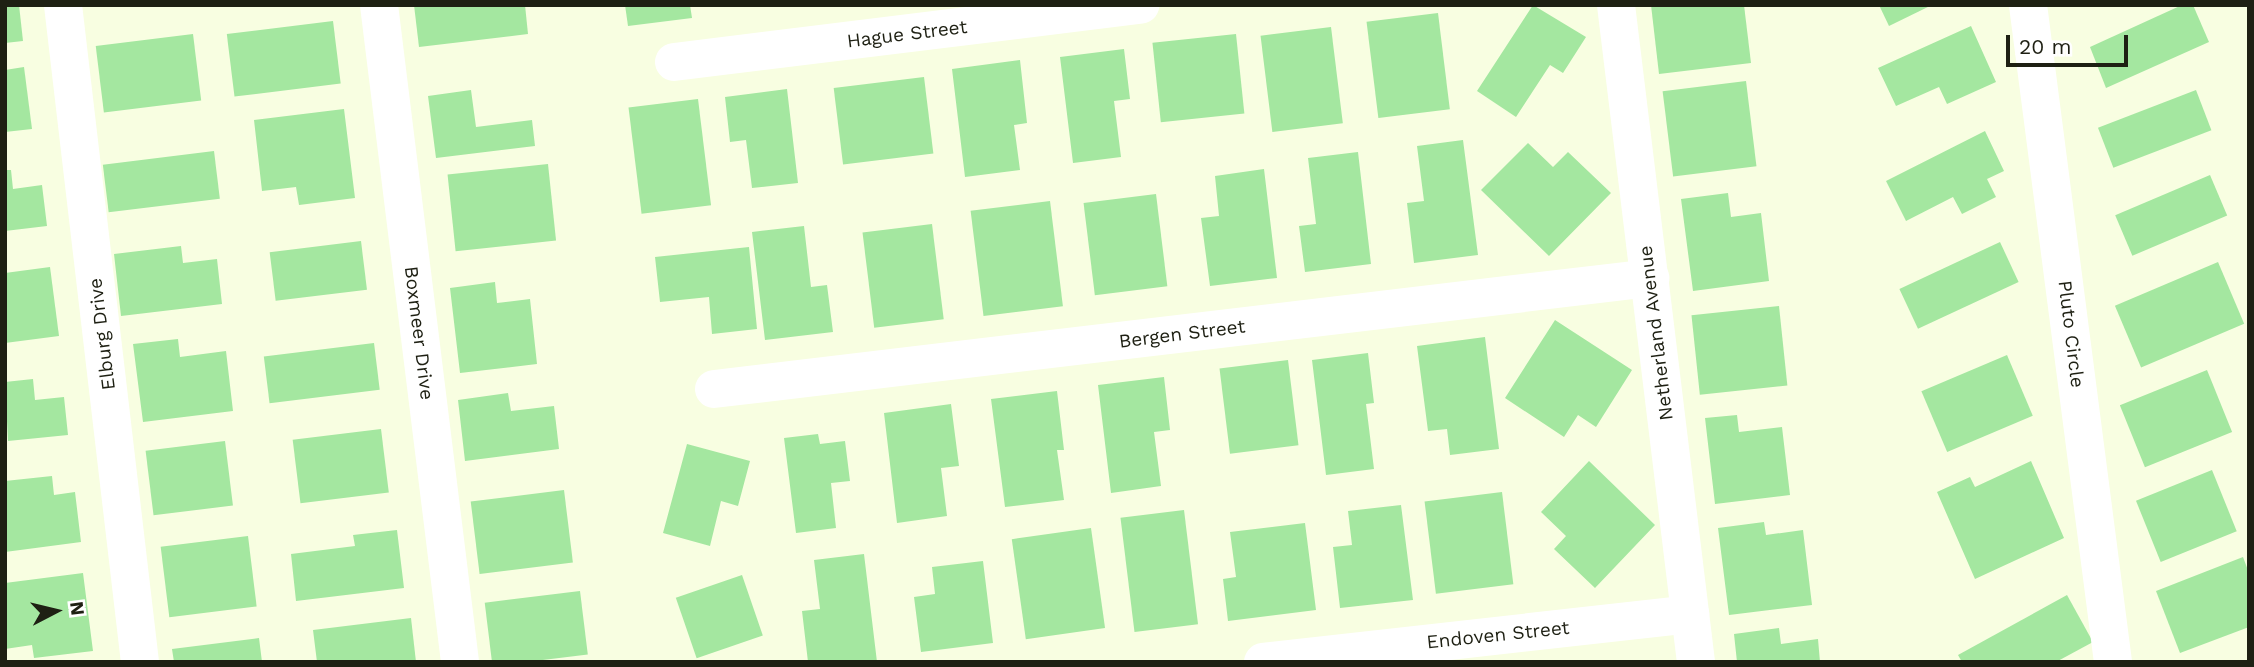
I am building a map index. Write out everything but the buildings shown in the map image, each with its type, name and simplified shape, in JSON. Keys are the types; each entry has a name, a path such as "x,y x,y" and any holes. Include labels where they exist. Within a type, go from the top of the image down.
{"street":[{"name":"Elburg Drive","path":"63,5 140,662"},
{"name":"Boxmeer Drive","path":"379,5 460,662"},
{"name":"Hague Street","path":"674,62 1141,5"},
{"name":"Netherland Avenue","path":"1616,5 1696,662"},
{"name":"Pluto Circle","path":"2028,5 2113,662"},
{"name":"Bergen Street","path":"714,390 1650,278"},
{"name":"Endoven Street","path":"1264,662 1690,614"}]}
